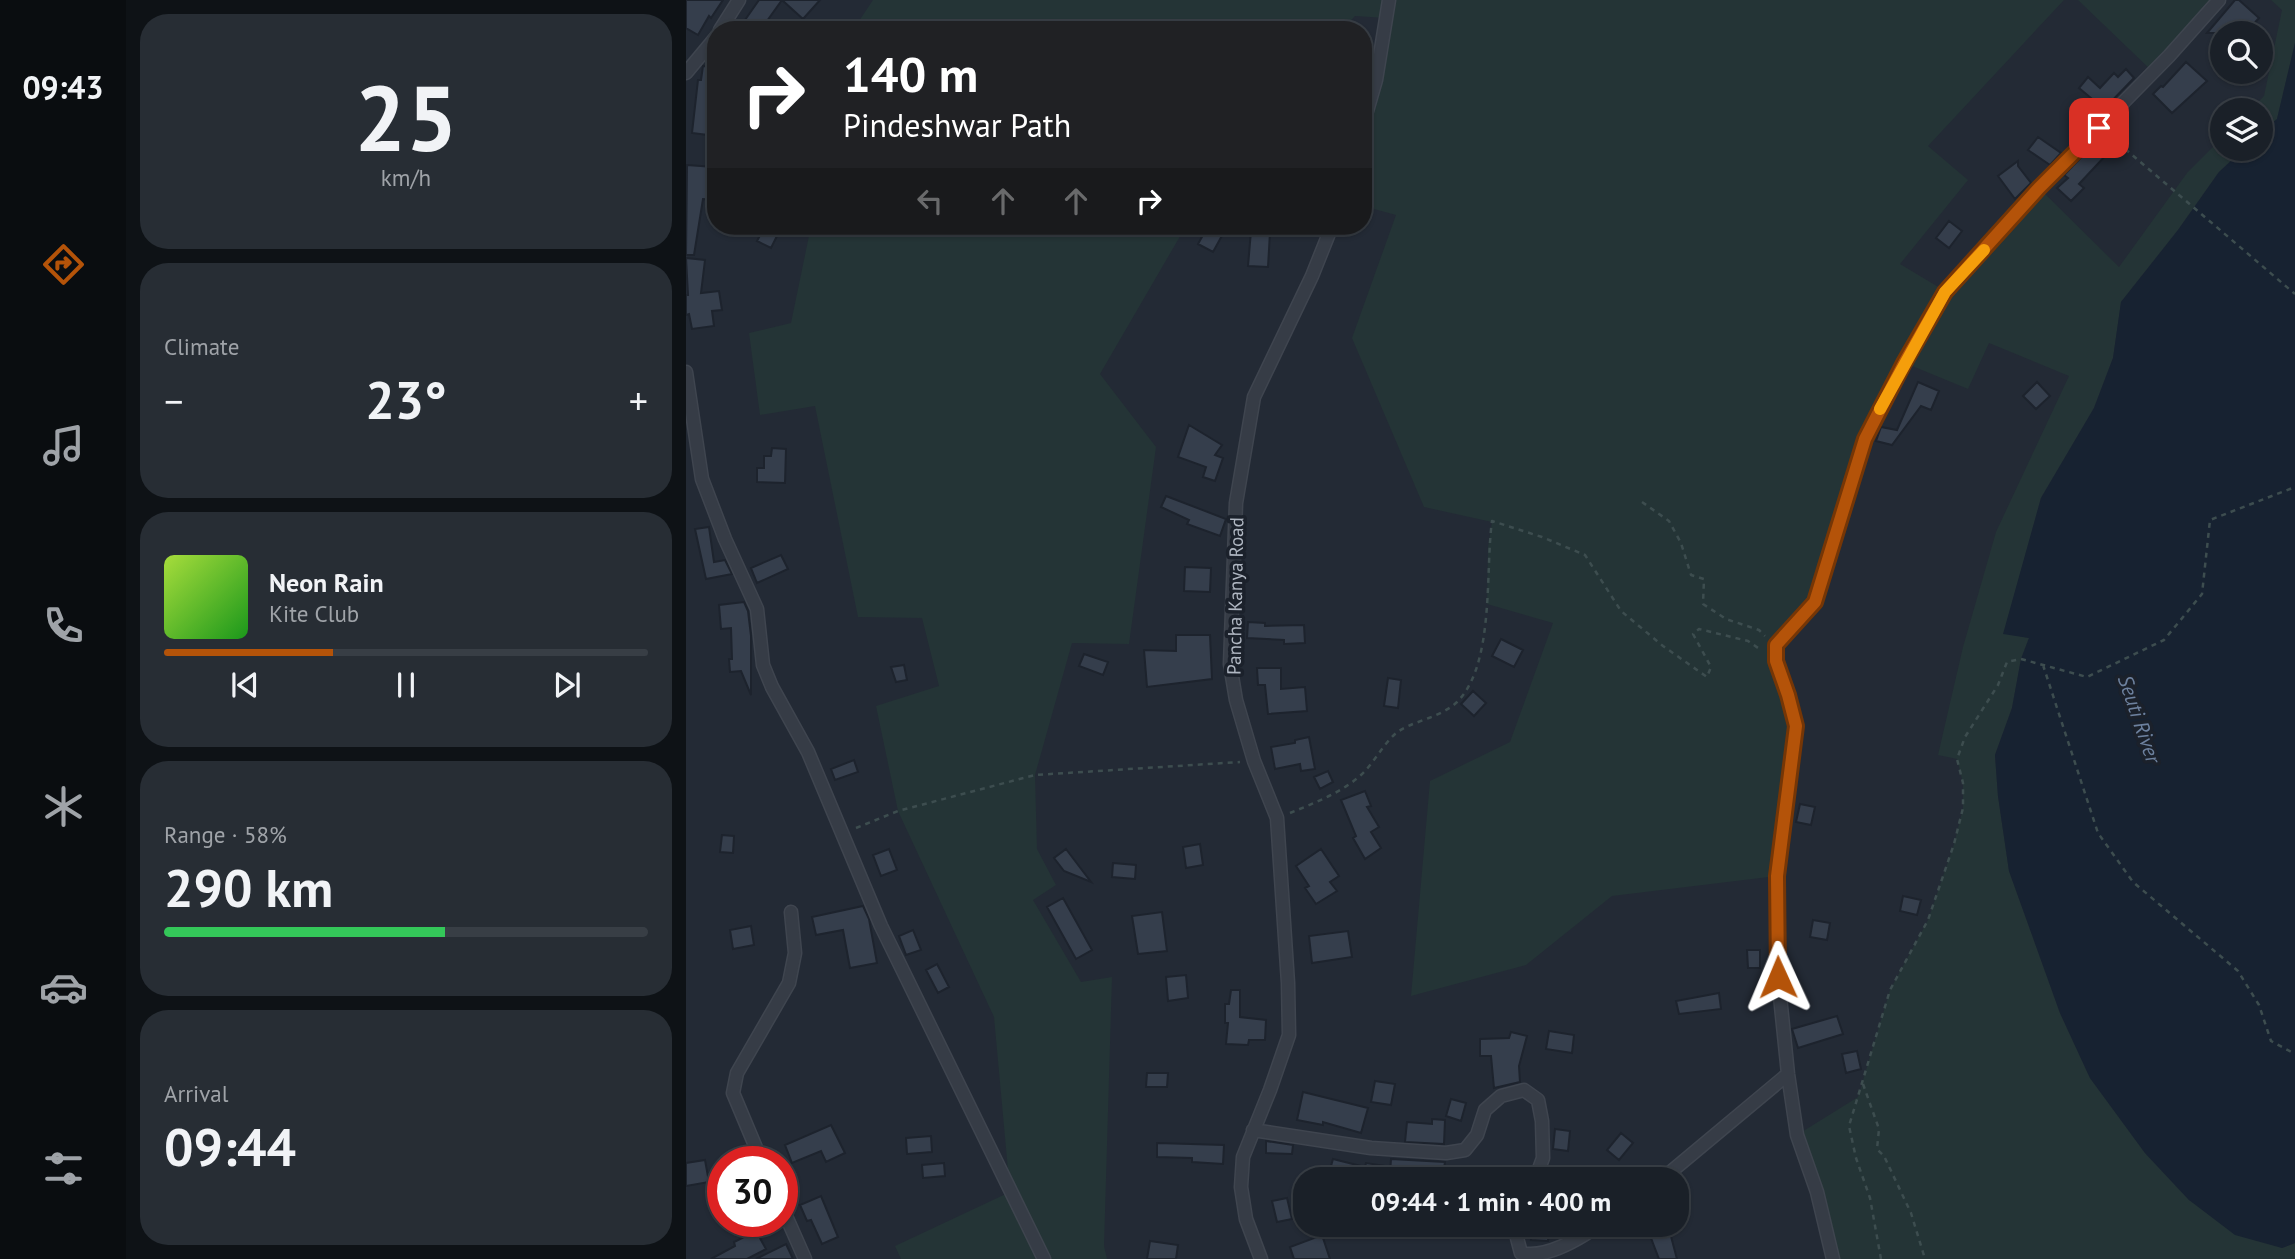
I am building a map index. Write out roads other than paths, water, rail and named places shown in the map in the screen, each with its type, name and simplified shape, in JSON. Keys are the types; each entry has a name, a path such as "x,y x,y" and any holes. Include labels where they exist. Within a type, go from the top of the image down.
{"street":[{"path":"726,21 739,0"},
{"path":"1372,94 1389,0"},
{"path":"1833,1259 1817,1192 1797,1135 1778,977 1777,876 1796,726 1776,661 1776,645 1815,602 1865,439 1945,292 2039,188 2169,56 2219,0"},
{"path":"686,73 707,48"},
{"name":"Pancha Kanya Road","path":"1261,1259 1247,1219 1241,1187 1242,1157 1289,1035 1277,818 1254,761 1236,700 1230,664 1236,503 1254,397 1328,235"},
{"path":"686,372 702,479 725,539 757,609 763,665 785,713 808,752 881,926 1044,1259"},
{"path":"755,1146 733,1093 737,1073 789,983 795,953 792,912"},
{"path":"1677,1167 1788,1074"},
{"path":"1253,1130 1371,1148 1446,1153 1465,1150 1477,1135 1485,1110 1501,1096 1524,1090 1538,1100 1544,1158 1540,1167"},
{"path":"795,1237 805,1259"},
{"path":"1517,1237 1521,1253 1529,1257 1572,1244 1582,1237"}],"water":[{"name":"Seuti River","path":"2295,43 2295,1243 2282,1248 2235,1235 2189,1200 2145,1153 2090,1078 2060,1013 2009,871 1995,755 2012,708 2021,659 2029,638 2003,634 2041,498 2094,408 2113,358 2121,302 2178,230 2219,172 2231,161 2273,161 2273,122 2277,119"}]}
